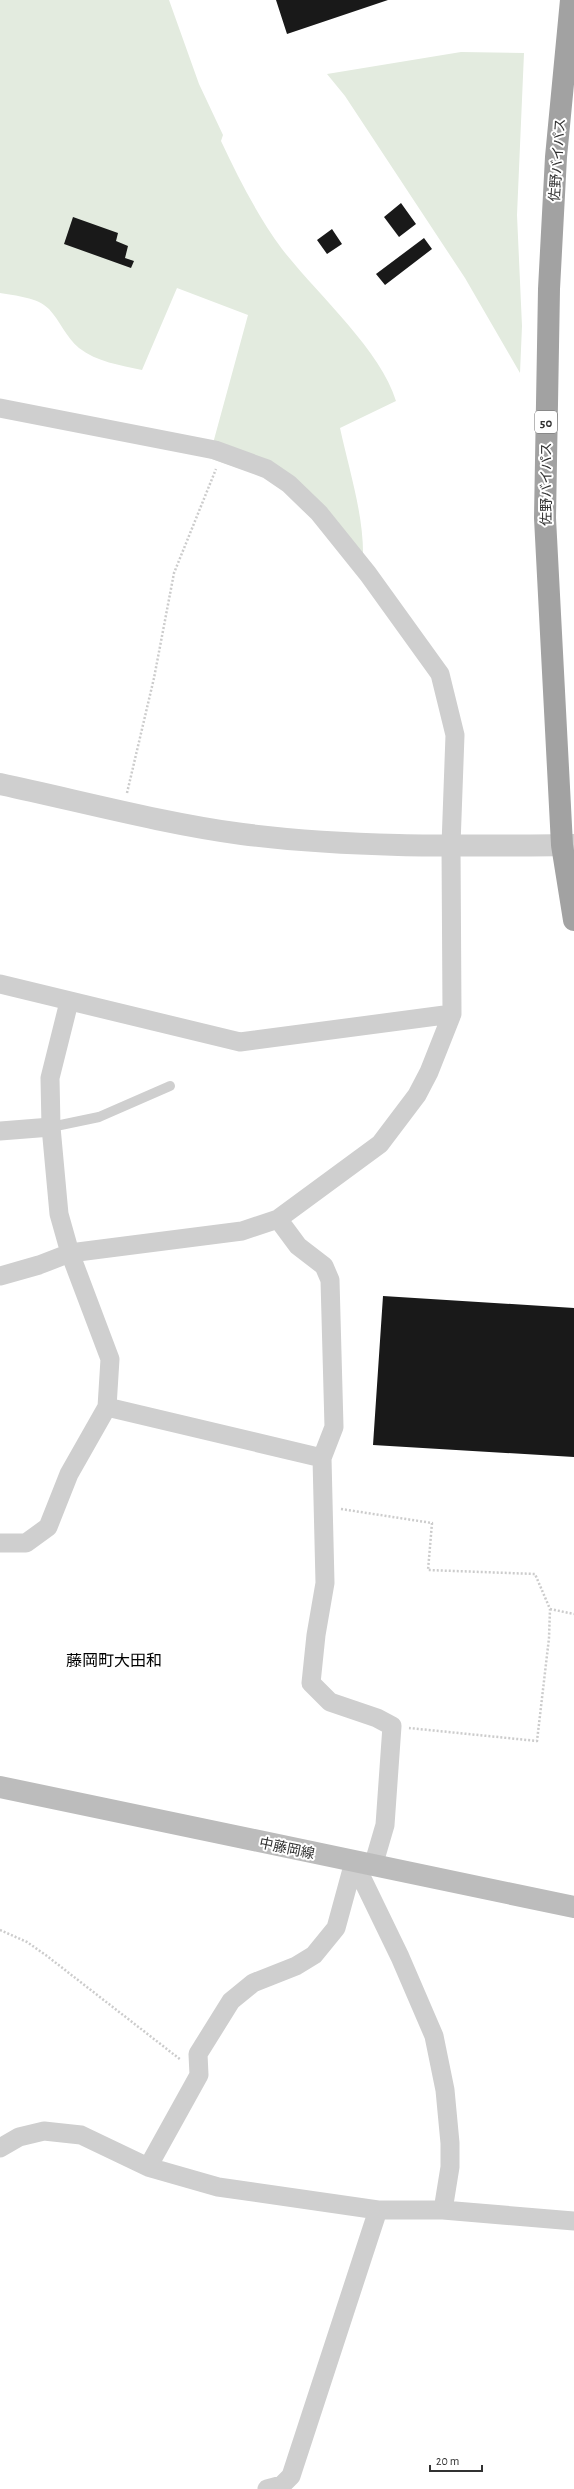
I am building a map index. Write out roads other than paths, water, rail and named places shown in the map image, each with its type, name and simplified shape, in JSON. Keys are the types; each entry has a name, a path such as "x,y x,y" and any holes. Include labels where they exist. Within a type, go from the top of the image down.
{"highway":[{"name":"佐野バイパス","path":"571,0 556,157 549,289 545,518 574,920"}],"main road":[{"name":"中藤岡線","path":"0,1787 574,1907"}],"street":[{"path":"0,408 222,453 267,468 289,484 319,513 368,574 440,674 455,735 451,845 452,1014 423,1083 380,1144 278,1219 242,1231 70,1253 39,1265 0,1276"},
{"path":"0,784 123,811 241,834 299,840 451,845 568,845"},
{"path":"0,984 69,1002 240,1042 452,1014"},
{"path":"0,1543 26,1543 48,1526 69,1474 107,1407 110,1359 70,1253 59,1214 51,1127 50,1078 69,1002"},
{"path":"0,1131 51,1127"},
{"path":"148,2167 198,2074 198,2054 231,2002 253,1983 296,1966 314,1955 336,1928 364,1864 385,1825 392,1726 377,1718 330,1702 311,1683 316,1635 326,1583 322,1458 334,1427 330,1280 324,1266 298,1246 278,1219"},
{"path":"107,1407 322,1458"},
{"path":"364,1864 400,1957 434,2036 445,2090 450,2142 450,2167 443,2210"},
{"path":"0,2148 19,2137 44,2131 81,2135 148,2167 218,2187 378,2210 443,2210 574,2221"},
{"path":"267,2489 282,2485 291,2476 378,2210"}],"lane":[{"path":"51,1127 99,1117 170,1086"}],"district":[{"name":"藤岡町大田和","path":"114,1660"}]}
